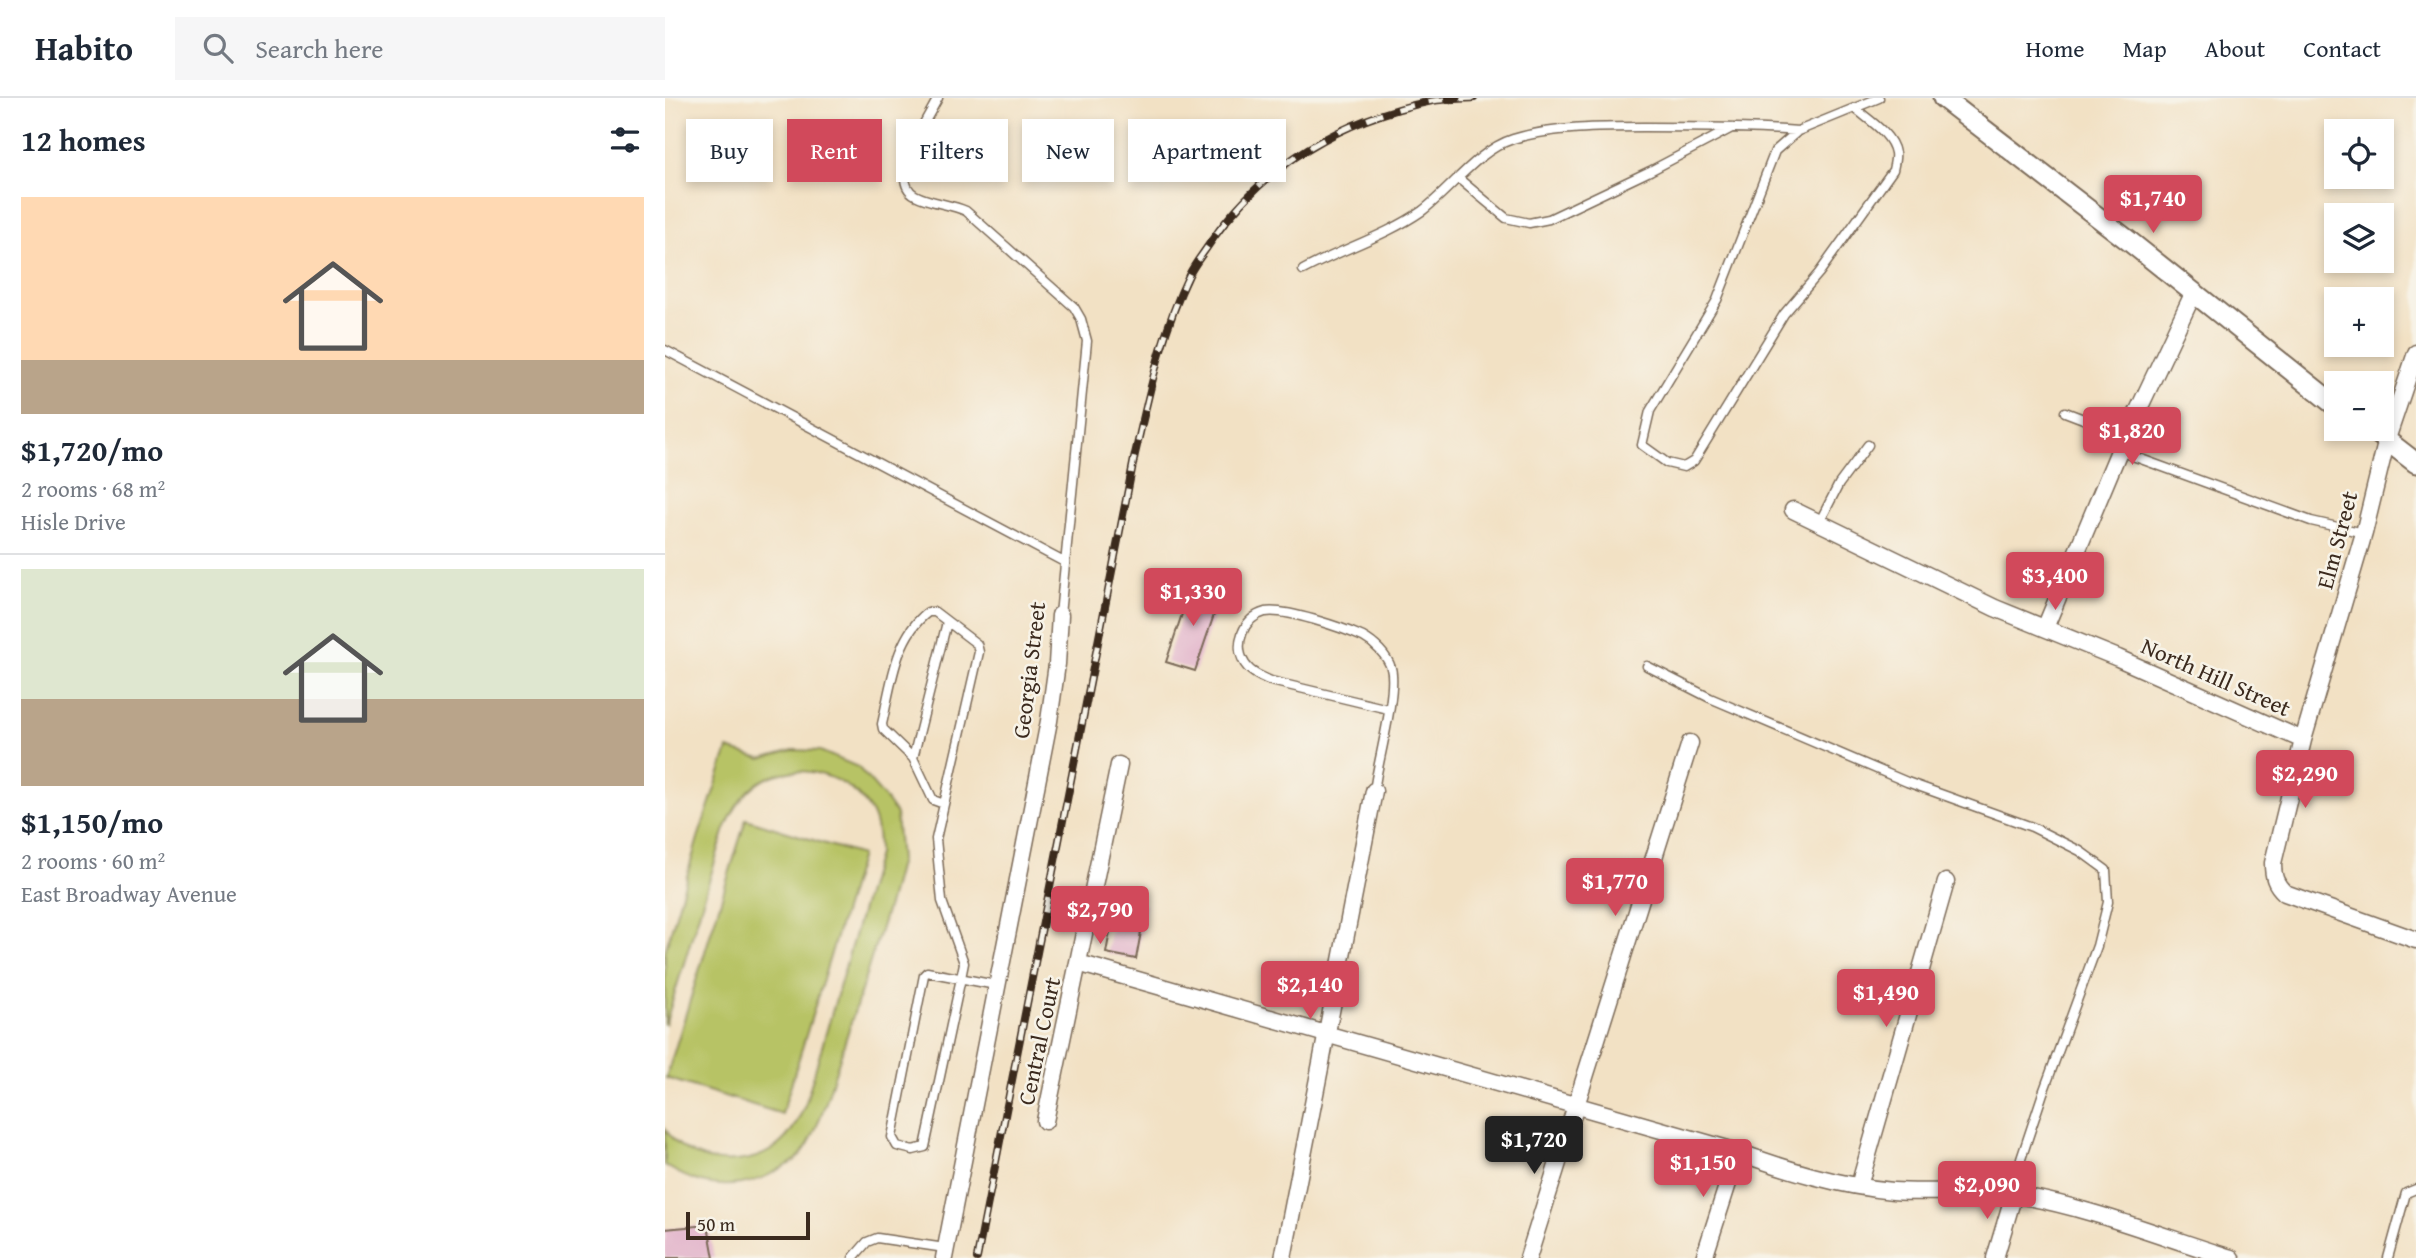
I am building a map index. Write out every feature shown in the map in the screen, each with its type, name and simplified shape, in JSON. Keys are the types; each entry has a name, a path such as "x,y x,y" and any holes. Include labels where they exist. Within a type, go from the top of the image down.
{"street":[{"path":"1943,98 2129,241 2324,398"},
{"path":"2045,628 2119,451 2193,294"},
{"name":"Elm Street","path":"2394,401 2416,353"},
{"name":"Elm Street","path":"2303,740 2364,533 2378,441"},
{"path":"2388,441 2416,463"},
{"name":"North Hill Street","path":"1793,510 1940,582 2303,740 2273,863 2273,876 2277,886 2296,898 2416,940"},
{"name":"Georgia Street","path":"944,1253 1049,721 1060,615"},
{"path":"1528,1258 1690,743"},
{"name":"Central Court","path":"1045,1121 1119,765"},
{"path":"1283,1258 1374,791"},
{"path":"1859,1186 1946,882"},
{"path":"1078,963 1738,1152 1814,1177 1895,1191 2014,1194 2073,1207 2231,1258"},
{"path":"1704,1258 1738,1152"},
{"path":"1995,1258 2014,1194"}],"lane":[{"name":"Georgia Street","path":"938,98 909,155 904,172 905,185 918,197 967,211 1074,307 1081,319 1087,341 1060,615"},
{"path":"1856,109 1891,142 1896,154 1893,170 1819,273 1784,314 1694,461 1684,467 1667,463 1642,445 1650,411 1717,300 1775,151 1798,131 1879,98"},
{"path":"1303,270 1401,224 1425,209 1480,158 1511,139 1595,127 1735,126 1798,131"},
{"path":"1458,178 1506,218 1529,223 1549,219 1650,171 1735,126"},
{"path":"665,350 1064,562"},
{"path":"2065,412 2128,436"},
{"path":"1819,523 1839,484 1868,445"},
{"path":"2119,451 2311,521 2364,533"},
{"path":"944,804 933,800 913,758 883,729 882,724 904,639 918,619 928,612 935,612 977,644 979,652 936,839 942,901 964,963 961,978 925,1147 913,1150 897,1146 892,1137 924,975 927,972 961,978 996,985"},
{"path":"1374,791 1393,681 1391,666 1378,649 1364,638 1288,612 1261,613 1244,627 1240,654 1246,665 1256,674 1271,681 1388,709"},
{"path":"913,758 947,622"},
{"path":"1647,666 1710,698 1907,782 2032,827 2080,851 2106,870 2108,902 2097,946 2043,1093 2021,1159 2014,1194"},
{"path":"2388,1258 2406,1193 2416,1189"},
{"path":"853,1258 867,1242 877,1238 944,1253"}],"green space":[{"path":"728,749 761,759 793,750 820,751 858,767 896,814 900,860 825,1105 810,1141 797,1159 764,1177 735,1185 721,1185 693,1179 665,1165 665,1128 675,1141 687,1150 717,1161 749,1159 764,1154 782,1142 790,1132 805,1105 878,854 878,838 871,812 851,789 839,781 811,772 796,772 781,773 759,782 735,808 724,832 665,1025 665,952 698,838"},
{"path":"746,819 861,855 782,1114 666,1078"}],"building":[{"path":"1192,584 1221,594 1195,671 1166,662"},
{"path":"1116,899 1146,905 1136,959 1106,953"},
{"path":"708,1225 714,1258 665,1258 665,1229"}],"railway":[{"path":"977,1258 1135,454 1157,363 1180,296 1194,266 1233,213 1281,167 1337,133 1367,120 1432,101 1474,98"}]}
